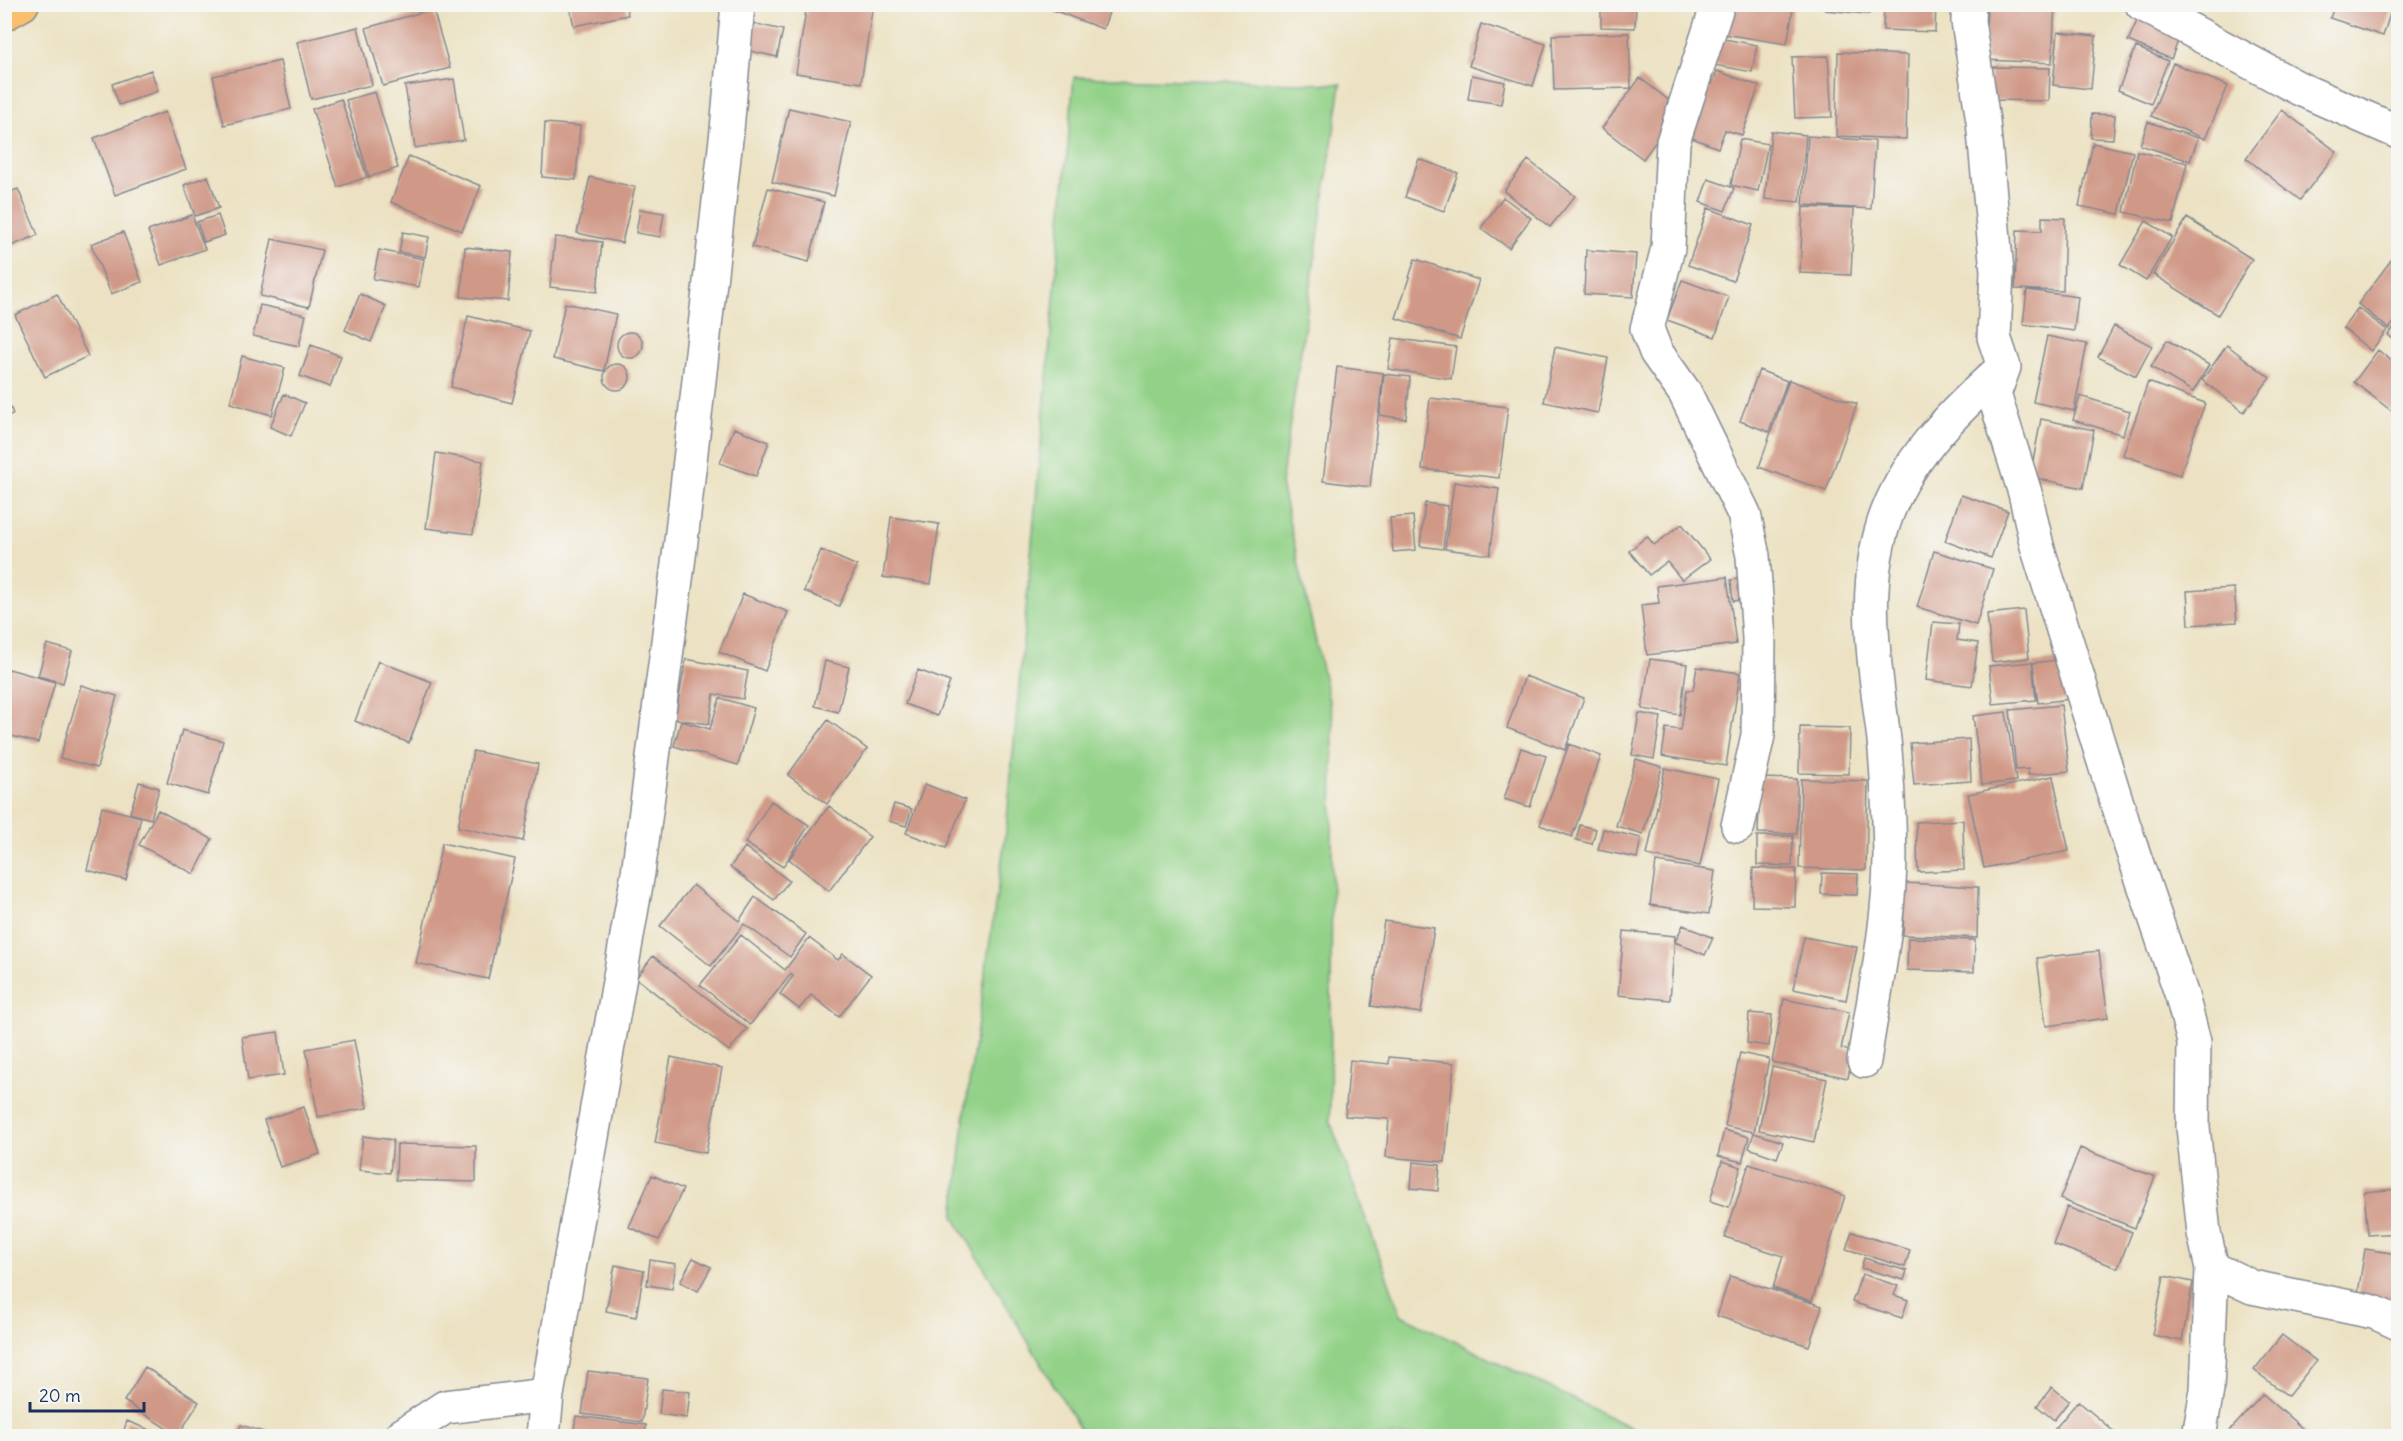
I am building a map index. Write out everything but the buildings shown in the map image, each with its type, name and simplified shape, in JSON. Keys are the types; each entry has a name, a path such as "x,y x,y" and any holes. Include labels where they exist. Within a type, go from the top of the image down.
{"highway":[{"path":"4,14 22,4"}],"street":[{"path":"543,1437 547,1395 639,873 681,541 727,130 738,4"},
{"path":"1718,4 1673,142 1668,248 1647,329 1656,352 1684,393 1744,514 1753,556 1759,638 1758,735 1738,826"},
{"path":"1969,4 1968,21 1983,121 1997,271 1994,337 2004,367 1994,394 2025,493 2041,557 2124,826 2182,996 2194,1042 2195,1147 2204,1233 2212,1268 2207,1390 2199,1437"},
{"path":"2142,4 2301,89 2398,132"},
{"path":"1864,1061 1888,890 1890,855 1884,744 1870,621 1875,555 1888,510 1908,472 1952,414 2004,367"},
{"path":"2212,1268 2252,1287 2374,1312 2398,1323"},
{"path":"401,1437 445,1407 547,1395"}],"green space":[{"path":"1074,77 1341,84 1281,484 1333,719 1330,1121 1401,1315 1648,1436 1084,1436 954,1217 965,1111 1006,831"}]}
